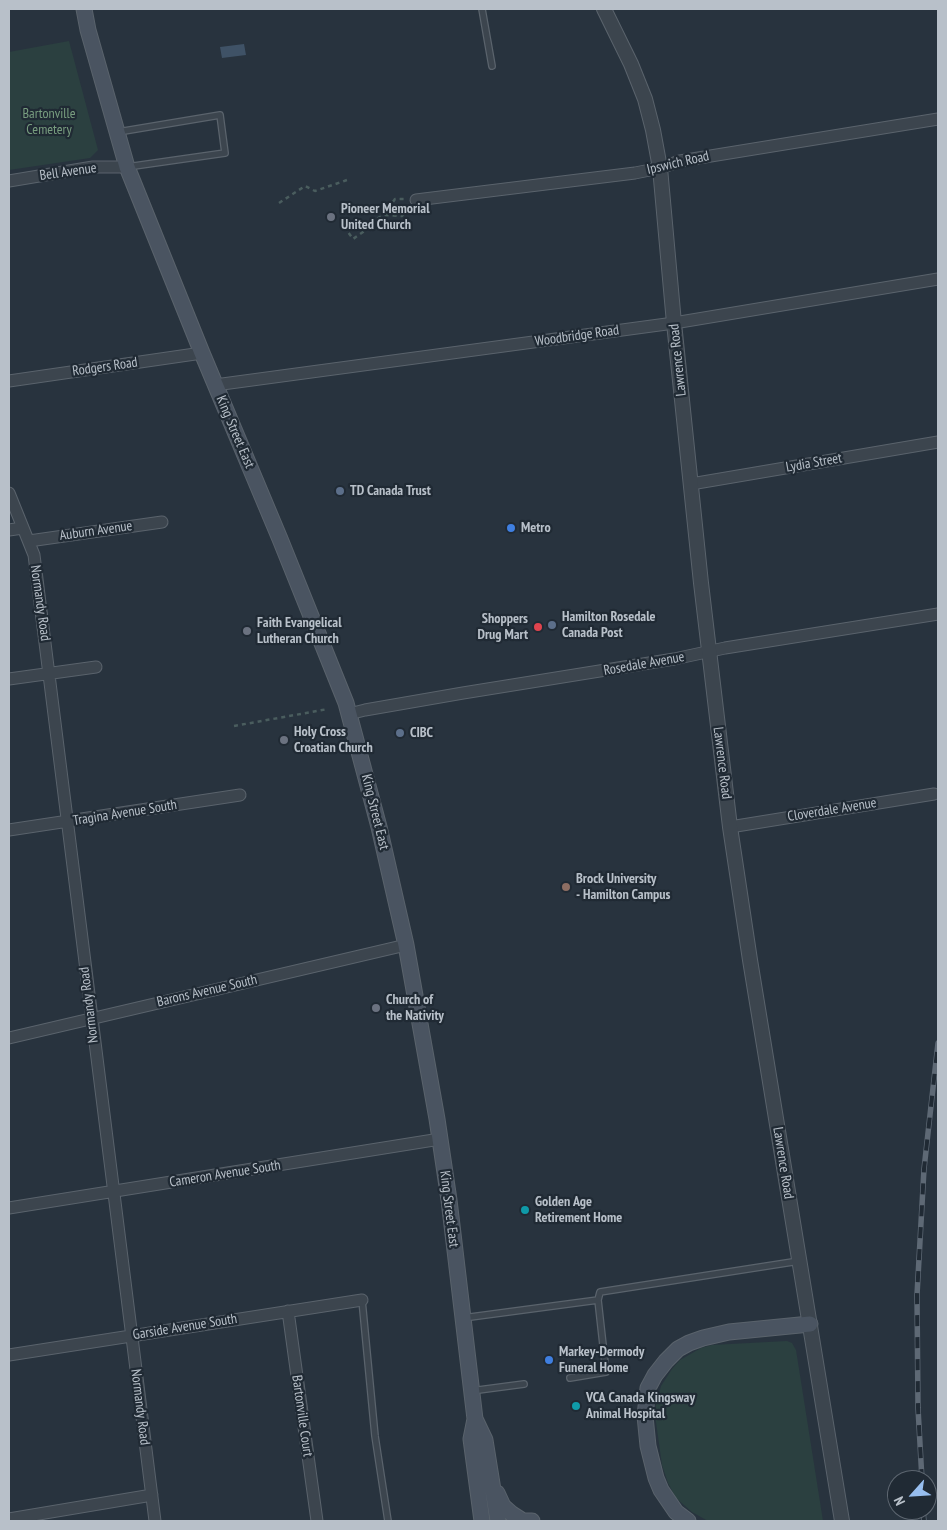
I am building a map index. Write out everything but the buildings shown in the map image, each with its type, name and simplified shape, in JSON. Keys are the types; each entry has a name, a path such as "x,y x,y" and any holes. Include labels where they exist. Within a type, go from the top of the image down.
{"main road":[{"name":"King Street East","path":"84,9 88,30 127,167 215,385 280,539 349,714 380,827 406,945 440,1140 475,1418 485,1440 498,1521"},
{"path":"688,1521 676,1512 660,1490 648,1446 645,1416 648,1388 655,1375 678,1349 703,1338 729,1332 810,1324"},
{"name":"King Street East","path":"475,1418 471,1440 482,1521"},
{"path":"493,1485 503,1506 522,1521 532,1521"}],"street":[{"name":"Lawrence Road","path":"604,9 631,64 645,99 660,168 691,484 730,827 842,1521"},
{"name":"Ipswich Road","path":"416,200 635,173 660,168 680,161 938,119"},
{"name":"Bell Avenue","path":"9,181 93,167 127,167"},
{"name":"Woodbridge Road","path":"215,385 674,323 938,279"},
{"name":"Rodgers Road","path":"9,381 202,353"},
{"name":"Lydia Street","path":"691,484 938,442"},
{"name":"Normandy Road","path":"9,493 34,555 155,1521"},
{"name":"Auburn Avenue","path":"29,541 162,522"},
{"path":"9,530 23,528"},
{"name":"Rosedale Avenue","path":"349,714 463,693 674,660 709,651 938,614"},
{"path":"9,679 96,667"},
{"name":"Cloverdale Avenue","path":"730,827 934,794"},
{"name":"Tragina Avenue South","path":"9,830 240,795"},
{"name":"Barons Avenue South","path":"9,1038 406,945"},
{"name":"Cameron Avenue South","path":"9,1208 440,1140"},
{"name":"Garside Avenue South","path":"9,1355 362,1300"},
{"name":"Bartonville Court","path":"288,1311 317,1521"},
{"path":"9,1519 152,1495"}],"lane":[{"path":"482,9 492,66"},
{"path":"116,132 220,115 225,153 127,167"},
{"path":"570,1378 606,1372 598,1300 600,1292 799,1261"},
{"path":"362,1300 375,1436 388,1521"},
{"path":"462,1318 598,1300"},
{"path":"471,1390 524,1384"}],"path":[{"path":"279,203 305,186 315,190 350,179"},
{"path":"370,222 363,232 353,239 344,228 370,222 384,215 395,199 416,200"},
{"path":"384,215 402,216 416,200"},
{"path":"234,726 328,709"}],"green space":[{"name":"Bartonville Cemetery","path":"69,41 98,150 90,158 9,170 9,52"},
{"path":"787,1341 792,1343 796,1350 823,1521 708,1521 692,1512 676,1498 668,1483 662,1465 655,1415 661,1386 680,1360 701,1348 712,1345"}],"water":[{"path":"244,44 246,55 222,58 220,47"}],"railway":[{"path":"921,1470 918,1408 917,1295 924,1169 938,1043"}],"place":[{"name":"Pioneer Memorial United Church","path":"331,217"},
{"name":"TD Canada Trust","path":"340,491"},
{"name":"Metro","path":"511,528"},
{"name":"Hamilton Rosedale Canada Post","path":"552,625"},
{"name":"Shoppers Drug Mart","path":"538,627"},
{"name":"Faith Evangelical Lutheran Church","path":"247,631"},
{"name":"CIBC","path":"400,733"},
{"name":"Holy Cross Croatian Church","path":"284,740"},
{"name":"Brock University - Hamilton Campus","path":"566,887"},
{"name":"Church of the Nativity","path":"376,1008"},
{"name":"Golden Age Retirement Home","path":"525,1210"},
{"name":"Markey-Dermody Funeral Home","path":"549,1360"},
{"name":"VCA Canada Kingsway Animal Hospital","path":"576,1406"}]}
